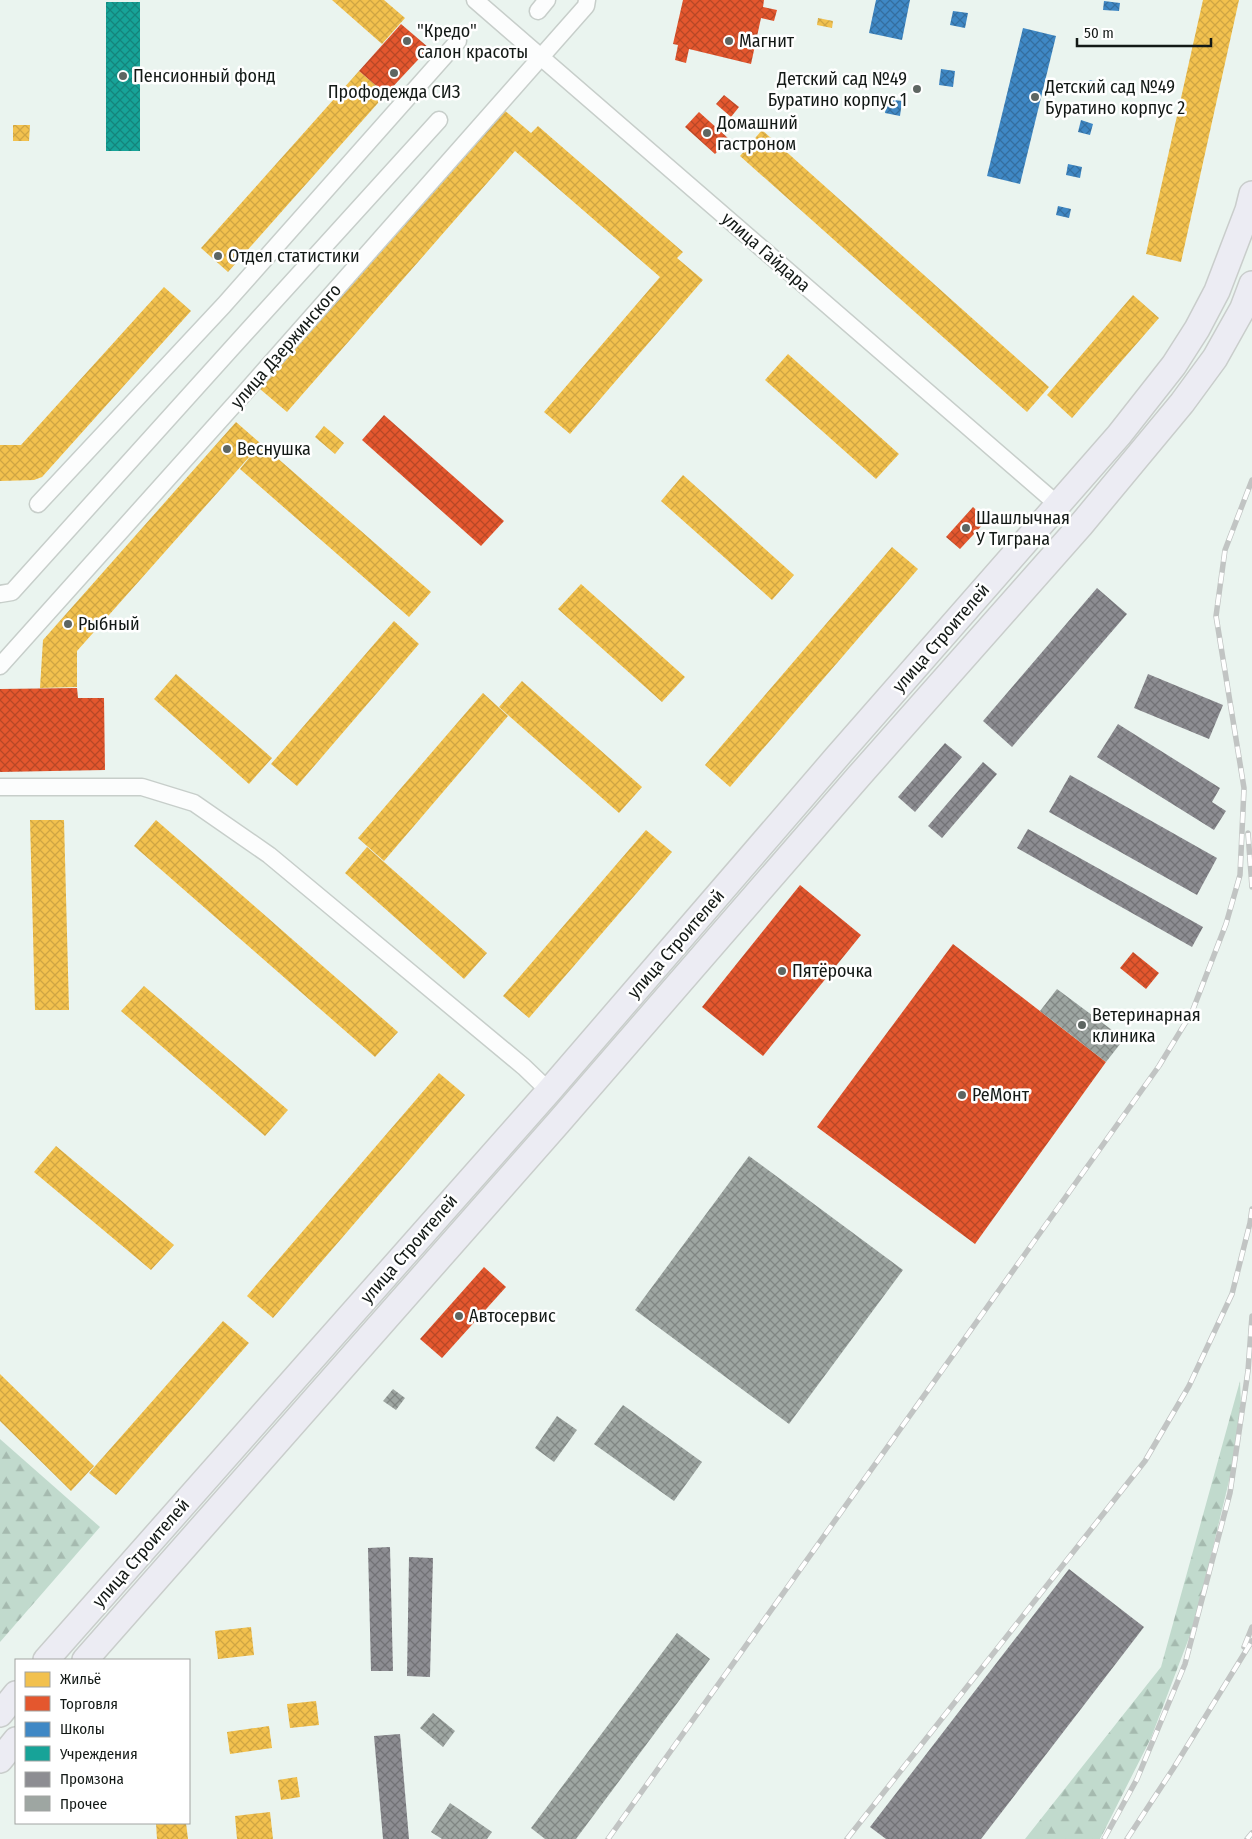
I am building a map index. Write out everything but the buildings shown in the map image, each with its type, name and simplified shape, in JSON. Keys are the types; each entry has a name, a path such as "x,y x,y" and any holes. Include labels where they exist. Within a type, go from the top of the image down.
{"main road":[{"name":"улица Строителей","path":"47,1659 549,1091 836,758 1119,435 1174,365 1217,291 1248,210 1252,194"},
{"name":"улица Строителей","path":"86,1659 1080,526 1182,403 1215,358 1243,308 1252,284"},
{"path":"1057,504 1080,526"},
{"path":"836,758 858,777"},
{"path":"549,1091 570,1109"},
{"path":"347,1320 368,1339"},
{"path":"280,1396 301,1414"},
{"path":"0,1714 15,1695"},
{"path":"0,1760 15,1741"}],"street":[{"name":"улица Гайдара","path":"475,0 1057,504"},
{"name":"улица Дзержинского","path":"0,666 240,398 586,6 587,0"},
{"path":"38,504 230,298 458,41"},
{"name":"улица Дзержинского","path":"0,594 12,592 440,120"},
{"path":"0,786 142,787 194,803 269,855 524,1067 549,1091"}],"green space":[{"path":"1240,1381 1242,1427 1195,1622 1151,1738 1100,1839 1025,1839 1161,1667"},
{"path":"0,1439 100,1527 0,1642"}],"railway":[{"path":"608,1839 1159,1066 1192,1012 1226,924 1240,875 1244,788 1216,616 1225,550 1252,480"},
{"path":"1248,833 1252,887"},
{"path":"847,1839 1145,1461 1189,1386 1232,1294 1252,1209"},
{"path":"1104,1839 1137,1779 1185,1664 1230,1493 1248,1371 1252,1316"},
{"path":"1244,1647 1252,1627"},
{"path":"1127,1839 1173,1769 1252,1641"},
{"path":"1247,1839 1252,1833"}],"place":[{"name":"\"Кредо\" салон красоты","path":"407,41"},
{"name":"Магнит","path":"729,41"},
{"name":"Профодежда СИЗ","path":"394,73"},
{"name":"Пенсионный фонд","path":"123,76"},
{"name":"Детский сад №49 Буратино корпус 1","path":"917,89"},
{"name":"Детский сад №49 Буратино корпус 2","path":"1035,97"},
{"name":"Домашний гастроном","path":"707,133"},
{"name":"Отдел статистики","path":"218,256"},
{"name":"Веснушка","path":"227,449"},
{"name":"Шашлычная У Тиграна","path":"966,528"},
{"name":"Рыбный","path":"68,624"},
{"name":"Пятёрочка","path":"782,971"},
{"name":"Ветеринарная клиника","path":"1082,1025"},
{"name":"РеМонт","path":"962,1095"},
{"name":"Автосервис","path":"459,1316"}]}
